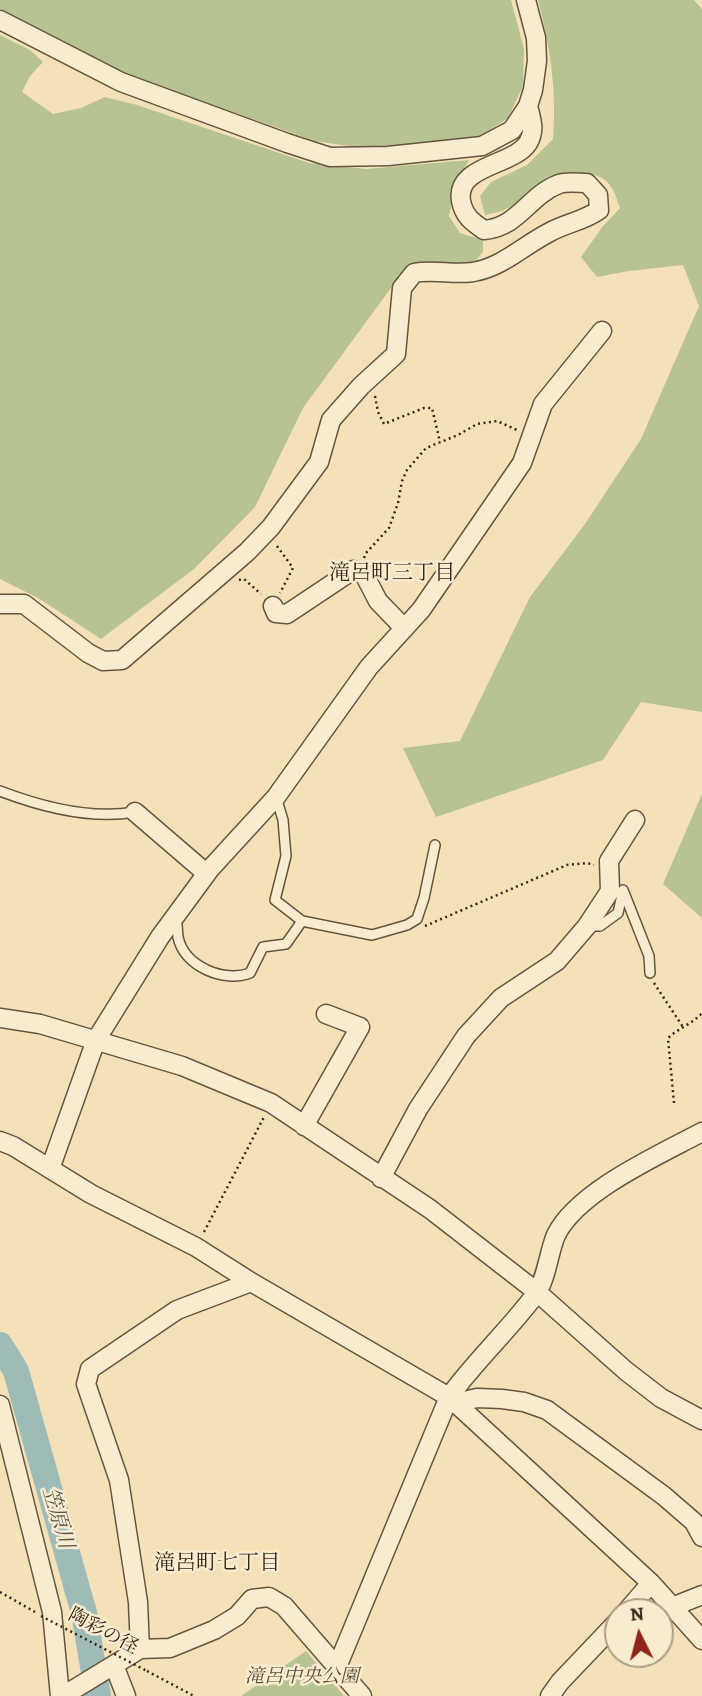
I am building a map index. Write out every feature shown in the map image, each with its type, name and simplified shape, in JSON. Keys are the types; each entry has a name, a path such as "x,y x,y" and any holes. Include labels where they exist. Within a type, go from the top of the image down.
{"street":[{"path":"0,20 121,82 330,157 388,156 482,146 512,130 528,106 537,61 536,37 526,0"},
{"path":"0,604 24,604 88,653 103,661 122,660 247,552 265,533 319,462 331,419 365,382 396,354 402,288 414,273 432,270 455,274 477,271 520,252 545,234 589,218 599,210 598,195 587,183 561,183 499,229 484,230 465,215 460,192 465,182 474,174 518,153 526,146 533,127 528,106"},
{"path":"50,1169 96,1040 175,915 206,873 276,797 369,667 421,610 522,463 543,404 602,331"},
{"path":"273,606 276,613 286,614 353,570 364,574 378,601 404,628"},
{"path":"135,812 206,873"},
{"path":"381,1178 418,1109 466,1036 501,998 557,961 587,926 610,891 609,861 635,820"},
{"path":"304,1126 360,1027 326,1014"},
{"path":"0,1018 40,1024 182,1066 271,1103 430,1209 537,1292 626,1371 661,1398 702,1420"},
{"path":"337,1667 453,1400 472,1366 537,1292 557,1234 588,1196 702,1132"},
{"path":"0,1141 91,1194 196,1247 453,1400 664,1598"},
{"path":"140,1649 138,1602 119,1480 86,1384 90,1369 177,1310 251,1282"},
{"path":"453,1400 502,1399 524,1402 547,1410 664,1496 694,1522 702,1537"},
{"path":"0,1405 52,1612 62,1696 140,1649 170,1648 214,1630 237,1616 252,1599 269,1597 284,1606 362,1696"},
{"path":"638,1598 651,1583"},
{"path":"674,1606 702,1595"},
{"path":"674,1609 702,1640"},
{"path":"550,1696 604,1636"},
{"path":"114,1665 126,1696"}],"lane":[{"path":"0,791 50,808 111,815 135,812"},
{"path":"276,797 283,820 286,856 275,900 302,921 372,935 412,922 417,919 424,898 435,845"},
{"path":"587,926 600,926 618,913 623,890 649,956 650,973"},
{"path":"175,915 179,925 178,939 197,965 215,975 242,976 250,973 262,947 286,944 302,921"}],"path":[{"path":"365,382 374,394 384,424 424,408 432,408 440,442"},
{"path":"353,570 363,562 366,553 389,528 407,470 426,448 477,424 497,421 530,438"},
{"path":"211,583 244,579 273,606 293,568 285,554 265,533"},
{"path":"412,922 428,927 481,901 567,865 587,863 609,868"},
{"path":"650,973 656,988 673,1008 683,1027"},
{"path":"674,1103 668,1038 692,1024 702,1013"},
{"path":"196,1247 271,1103"},
{"name":"陶彩の径","path":"0,1592 194,1696"}],"green space":[{"path":"0,0 511,0 524,49 523,86 508,118 474,140 361,148 315,141 122,73 0,9"},
{"path":"538,0 694,0 702,9 702,712 641,702 603,760 436,817 403,748 460,741 530,597 585,524 641,439 699,306 683,265 597,277 581,257 620,208 610,185 602,178 574,173 552,178 517,203 485,215 480,196 491,182 527,165 553,139 552,69"},
{"path":"0,35 30,50 43,62 30,76 22,92 53,114 81,108 105,97 137,105 309,163 366,169 469,160 454,191 449,216 460,233 483,240 483,252 471,267 439,263 399,277 303,408 255,507 194,569 101,639 38,598 0,579"},
{"path":"702,794 702,918 663,884"},
{"name":"滝呂中央公園","path":"306,1651 344,1696 241,1696"}],"waterway":[{"name":"笠原川","path":"0,1345 16,1371 84,1613 98,1696"}],"district":[{"name":"滝呂町三丁目","path":"392,574"},
{"name":"滝呂町七丁目","path":"217,1564"}]}
